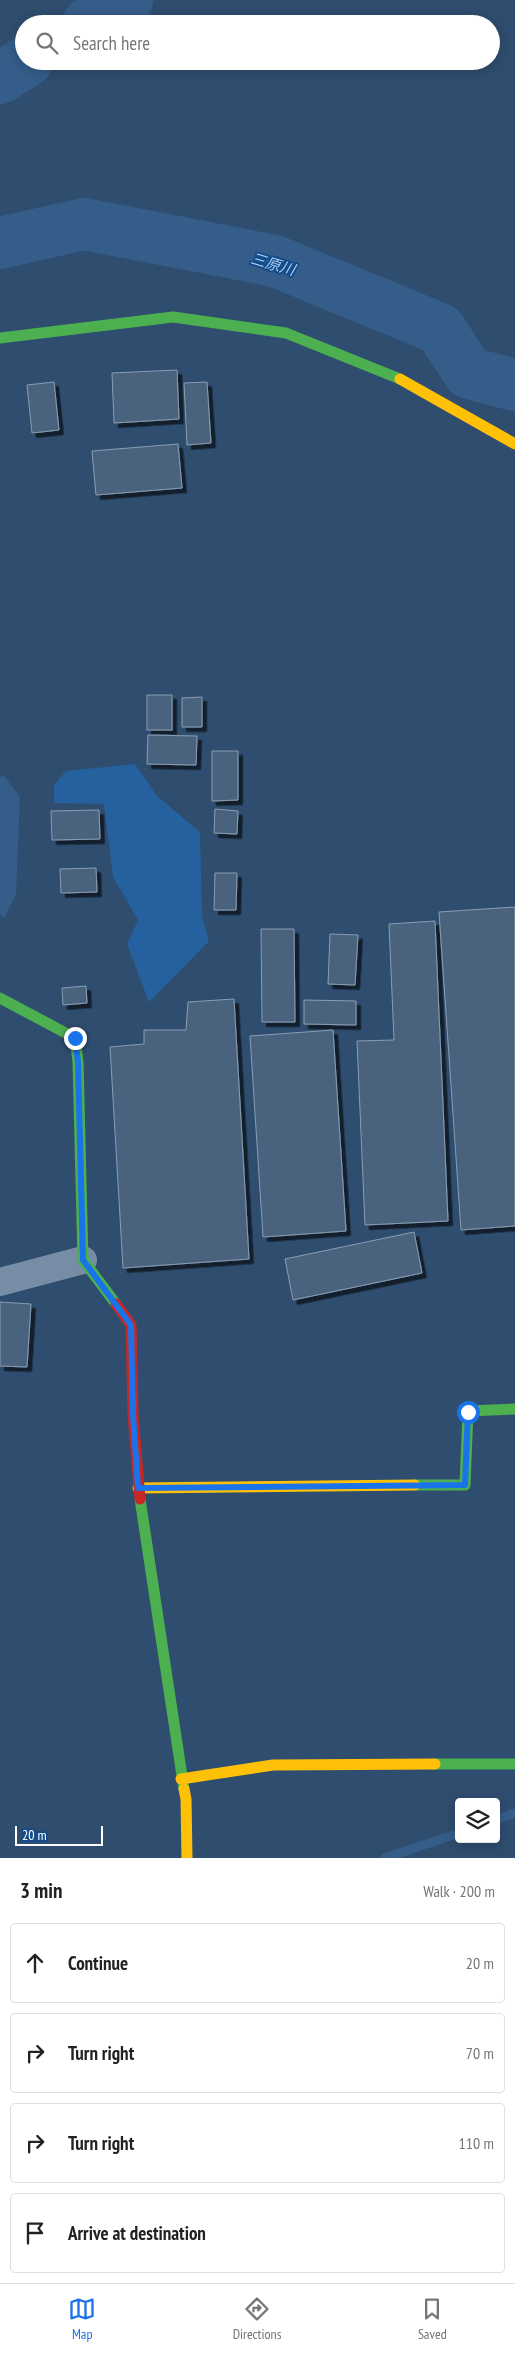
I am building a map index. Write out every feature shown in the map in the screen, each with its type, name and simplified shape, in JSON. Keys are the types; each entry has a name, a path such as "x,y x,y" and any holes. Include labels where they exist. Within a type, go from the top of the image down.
{"street":[{"path":"0,338 173,317 286,333 408,382 470,420 515,444"},
{"path":"0,998 75,1038 78,1062 83,1260 131,1325 133,1415 138,1488 181,1779 186,1799 187,1858"},
{"path":"0,1282 83,1260"},
{"path":"138,1488 465,1485 468,1412 515,1409"},
{"path":"181,1779 273,1765 515,1764"}],"shaded area":[{"path":"135,764 157,796 200,832 202,916 209,941 149,1002 127,944 138,920 113,877 104,804 54,803 54,785 66,771"},
{"path":"4,776 20,797 16,895 4,918 0,914 0,777"}],"building":[{"path":"177,370 179,419 114,423 112,373"},
{"path":"54,382 59,430 32,433 27,385"},
{"path":"207,382 211,443 187,445 184,383"},
{"path":"178,444 182,488 96,495 92,451"},
{"path":"147,695 172,695 172,730 147,730"},
{"path":"202,697 202,727 182,727 182,698"},
{"path":"148,735 197,736 196,765 147,764"},
{"path":"212,751 238,751 238,800 212,801"},
{"path":"215,809 238,811 237,834 214,833"},
{"path":"99,810 100,839 52,840 51,811"},
{"path":"96,868 97,892 61,893 60,869"},
{"path":"215,873 237,873 236,910 214,910"},
{"path":"515,907 515,1226 461,1230 439,912"},
{"path":"435,921 448,1221 365,1225 357,1041 394,1040 389,924"},
{"path":"261,929 294,929 295,1022 262,1022"},
{"path":"330,934 358,935 355,985 328,984"},
{"path":"86,986 87,1003 63,1005 62,988"},
{"path":"234,999 249,1259 123,1268 110,1047 144,1044 144,1030 186,1030 188,1002"},
{"path":"304,1000 356,1001 356,1025 304,1024"},
{"path":"333,1030 346,1231 263,1237 250,1036"},
{"path":"414,1232 422,1273 293,1300 285,1259"},
{"path":"0,1302 31,1304 27,1367 0,1366"}],"waterway":[{"path":"103,15 127,0"},
{"path":"0,78 15,69"},
{"name":"三原川","path":"0,243 84,224 275,261 440,329 469,373 515,385"},
{"path":"500,1819 515,1813"},
{"path":"385,1858 455,1834"}],"traffic: fast":[{"path":"0,338 173,317 286,333 400,379"},
{"path":"0,998 75,1038 78,1062 83,1260 116,1304"},
{"path":"415,1485 465,1485 468,1411 515,1409"},
{"path":"140,1499 184,1789"},
{"path":"435,1764 515,1764"}],"traffic: slow":[{"path":"400,379 515,444"},
{"path":"138,1488 415,1485"},
{"path":"181,1779 273,1765 435,1764"},
{"path":"184,1789 186,1799 187,1858"}],"traffic: jam":[{"path":"116,1304 131,1325 133,1415 140,1499"}],"route":[{"path":"75,1038 78,1062 83,1260 131,1325 133,1415 138,1488 465,1485 468,1412"}]}
